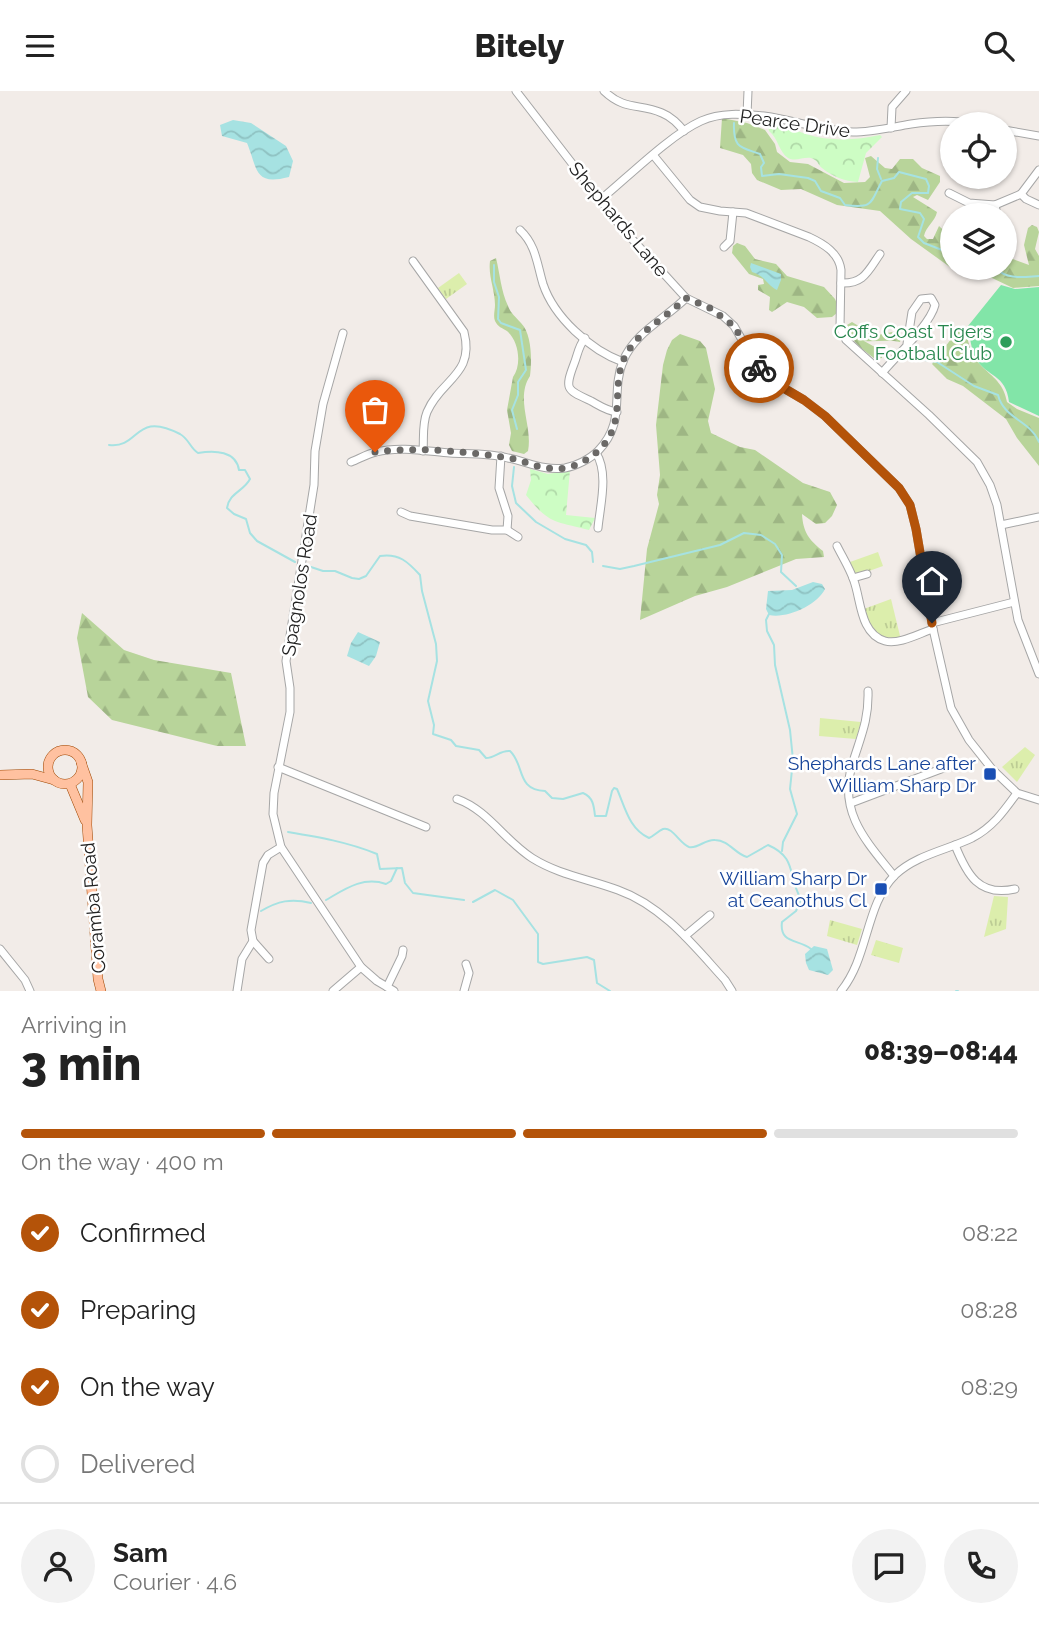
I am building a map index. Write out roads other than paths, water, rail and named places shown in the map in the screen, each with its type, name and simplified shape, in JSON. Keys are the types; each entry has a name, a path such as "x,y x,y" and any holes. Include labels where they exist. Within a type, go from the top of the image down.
{"main road":[{"path":"1,776 32,774 69,784 79,778 81,762 69,751 59,752 32,774"},
{"path":"51,759 49,770 54,780"},
{"name":"Coramba Road","path":"81,762 88,782 87,825 101,991"},
{"name":"Coramba Road","path":"69,784 87,825"}],"street":[{"name":"Shephards Lane","path":"516,91 622,228 686,298 723,316 734,326 757,365 770,380 825,416 899,488 910,505 916,529 932,626 951,708 959,725 992,769 1017,793 1039,800"},
{"path":"604,91 625,106 660,112 671,118 684,131"},
{"path":"747,115 748,91"},
{"path":"891,128 892,107 906,91"},
{"name":"Pearce Drive","path":"600,200 684,131 699,122 717,117 738,114 852,132 940,122"},
{"path":"1017,132 1039,136"},
{"path":"654,156 695,204 708,210 746,213 819,242 840,262 842,334 977,462 990,485 1001,525 1018,620 1039,674"},
{"path":"1000,203 1021,194 1039,170"},
{"path":"949,193 969,203"},
{"path":"1021,194 1039,205"},
{"path":"724,247 730,241 733,212"},
{"path":"520,230 532,245 542,282 553,306 569,325 585,338 614,359 623,362"},
{"path":"841,283 854,283 861,279 880,254"},
{"path":"414,261 464,332 467,342 467,356 462,369 427,413 424,451"},
{"path":"351,462 375,452 395,450 501,456 540,468 565,468 596,453 608,439 617,412 618,382 623,362 634,342 686,298"},
{"path":"882,373 907,344 933,311 934,302 931,298 921,299 912,312 907,344"},
{"name":"Spagnolos Road","path":"281,847 273,814 278,767 290,712 286,661 314,485 315,451 323,404 343,333"},
{"path":"585,338 577,349 568,386 576,396 617,412"},
{"path":"596,453 602,466 598,528"},
{"path":"501,456 499,488 508,516 508,530"},
{"path":"401,512 463,525 508,530 518,537"},
{"path":"1001,525 1039,517"},
{"path":"837,546 853,578 863,619 883,640 897,641 932,626 1014,602"},
{"path":"853,578 867,574"},
{"path":"868,691 867,722 851,768 851,803 854,820 862,837 894,876"},
{"path":"851,803 949,766"},
{"path":"278,767 426,827"},
{"path":"841,991 856,968 878,902 894,876 916,861 973,837 998,820 1017,793"},
{"path":"457,799 473,804 514,845 533,859 557,871 630,895 665,918 685,936 732,991"},
{"path":"955,845 962,863 976,882 994,890 1015,889"},
{"path":"269,958 253,941 251,930 262,863 268,855 281,847 361,967 390,989 402,950"},
{"path":"685,936 710,915"},
{"path":"237,991 242,959 253,941"},
{"path":"0,949 25,980 30,991"},
{"path":"464,991 469,972 466,964"},
{"path":"333,991 361,967"}],"water":[{"path":"233,120 251,123 286,146 293,161 289,177 263,177 256,168 247,143 222,136 220,125"},
{"path":"751,263 781,274 777,290 760,275 752,272"},
{"path":"813,582 822,584 825,589 809,605 793,613 769,615 766,609 768,591 792,590"},
{"path":"358,632 380,642 376,656 369,666 347,656"},
{"path":"814,946 827,949 833,970 828,975 809,970 805,954"}],"waterway":[{"path":"734,123 735,138 740,146 760,154 764,163 761,167 762,176 779,174 808,178 815,181 821,191 840,198 845,205 861,206 870,203 882,181 894,178 899,172 926,179 928,193 912,193 901,202 900,209 920,213 924,219 918,237 924,243 940,249"},
{"path":"878,158 877,169 881,179"},
{"path":"494,265 494,282 499,297 498,319 501,323 520,330 526,370 518,382 518,395 512,410 517,429"},
{"path":"1017,277 1039,276"},
{"path":"908,354 937,362 974,386 998,395 1006,410 1030,429 1039,442"},
{"path":"109,445 127,442 145,428 154,426 180,434 198,453 218,452 229,455 239,470 245,470 250,479 234,495 227,508 246,519 250,533 257,541 295,562"},
{"path":"514,467 512,486 516,503 536,522 565,539 586,545 592,552 593,562"},
{"path":"603,566 620,569 634,566 720,545 744,533 761,535 775,544 782,555 781,572 796,586"},
{"path":"308,566 359,579 366,576 380,556 398,557 407,562 420,575 436,644 437,661 428,701 434,725 433,734 451,740 456,746 479,750 486,758 510,751 529,786 545,791 552,798 563,799 583,793 591,799 595,816 606,816 612,791 617,789 632,823 649,838 666,829 689,847 711,840 720,841 747,857 768,845 777,850 788,862 801,899 796,911 782,922 782,929 787,938 811,949"},
{"path":"769,614 766,620 767,631 774,645 775,665 790,730 793,760 790,789 797,814 783,842 782,851"},
{"path":"288,832 344,843 377,854 380,869 402,868 405,883 413,893 464,900"},
{"path":"326,900 362,883 386,884 391,881 397,868"},
{"path":"473,902 495,890 513,900 538,934 538,962 543,964 587,957 594,960 597,983 610,991"},
{"path":"261,911 285,901 311,903"}],"place":[{"name":"Coffs Coast Tigers Football Club","path":"1006,342"},
{"name":"Shephards Lane after William Sharp Dr","path":"990,774"},
{"name":"William Sharp Dr at Ceanothus Cl","path":"881,889"}]}
